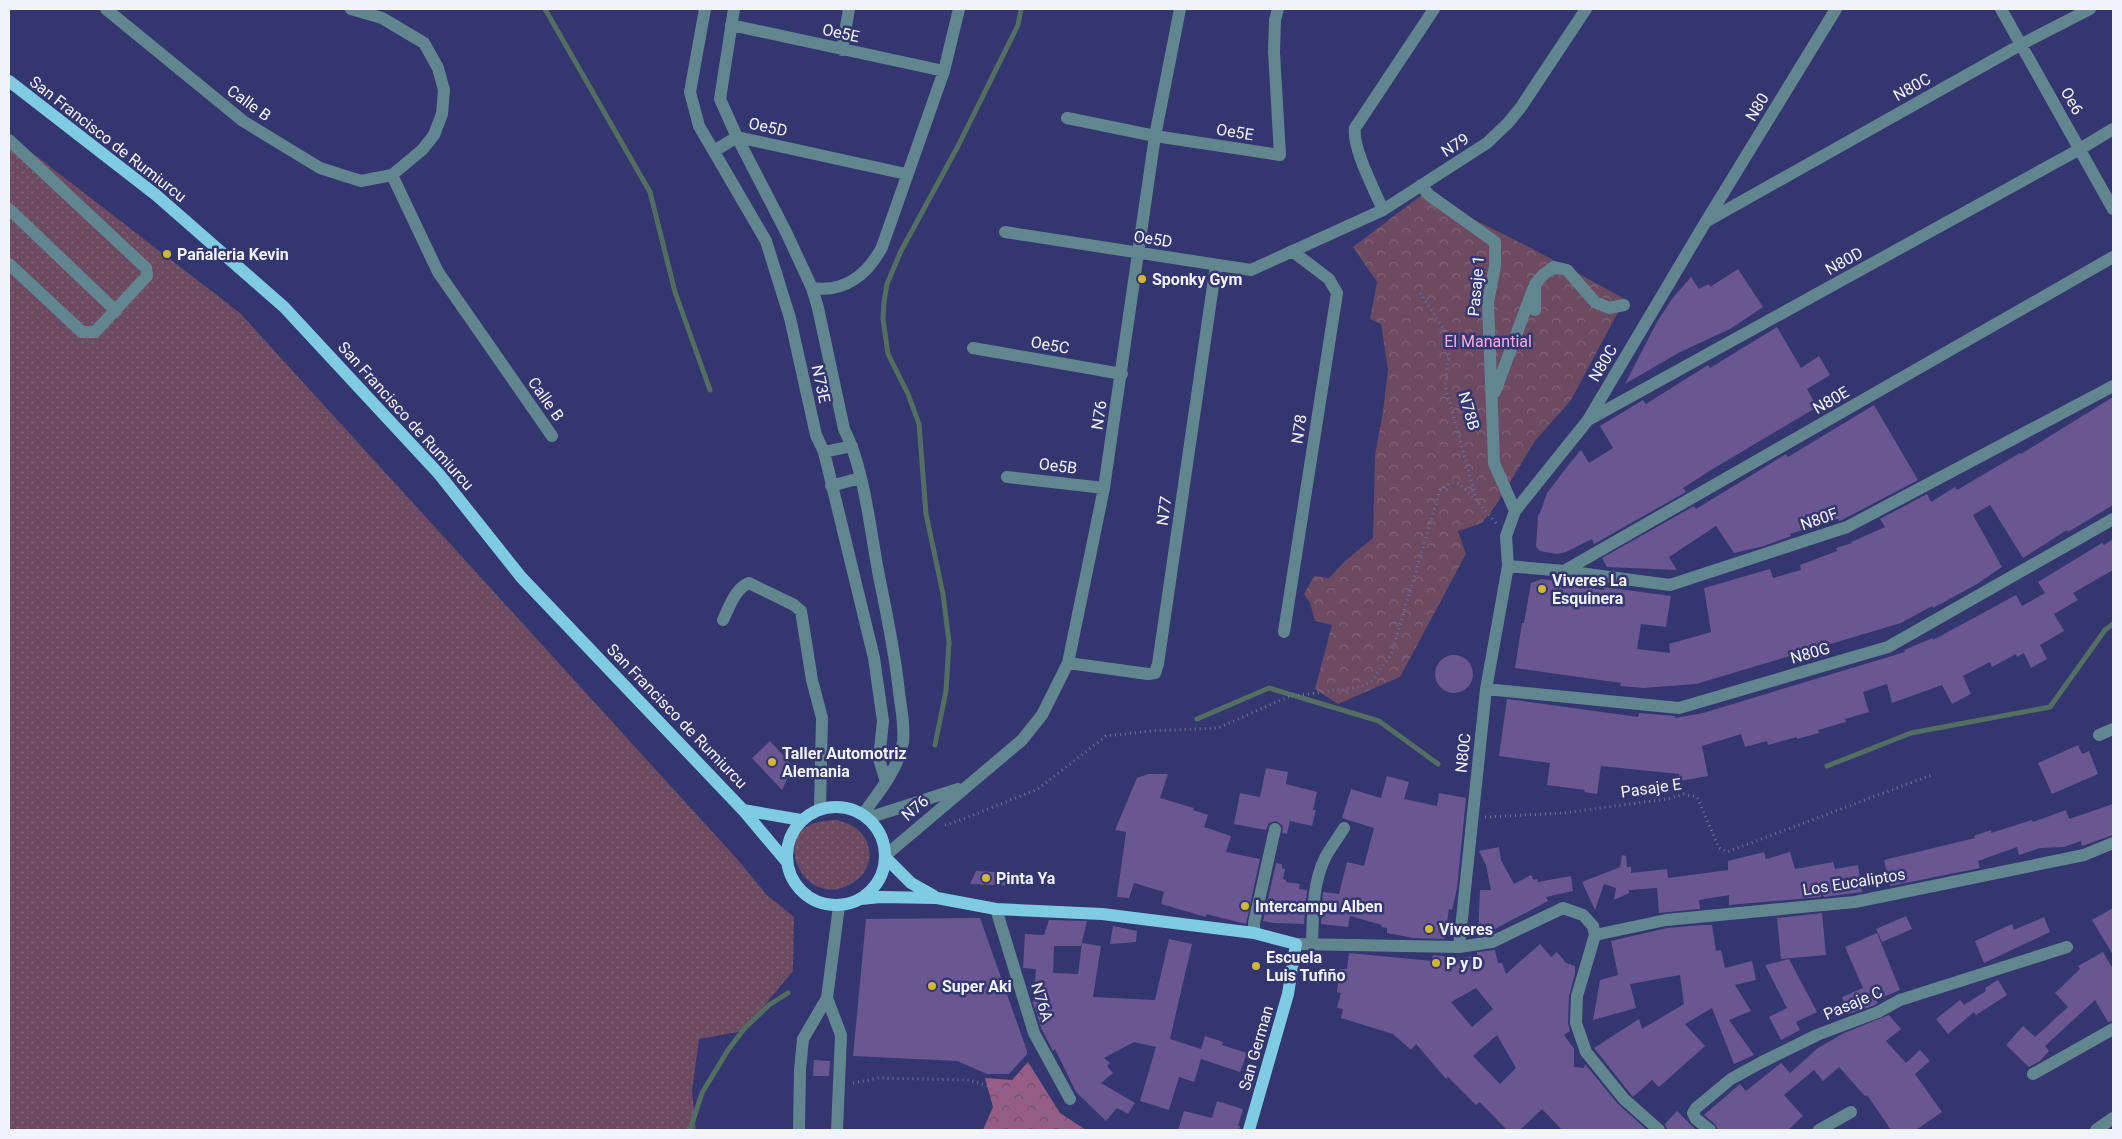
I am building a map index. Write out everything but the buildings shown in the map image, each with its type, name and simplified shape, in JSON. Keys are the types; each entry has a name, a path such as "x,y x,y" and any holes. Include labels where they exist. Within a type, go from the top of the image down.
{"main road":[{"name":"San Francisco de Rumiurcu","path":"9,81 156,195 284,307 439,474 521,576 743,810 786,861"},
{"path":"842,806 866,816 881,834 886,856 882,874 874,888 861,899 851,904 839,906 823,905 809,899 797,888 789,876 786,861 789,839 801,820 820,808 842,806"},
{"name":"San Francisco de Rumiurcu","path":"743,810 801,820"},
{"path":"886,856 911,883 936,898"},
{"path":"861,899 880,897 936,898 996,909 1102,914 1254,934 1296,944"},
{"name":"San German","path":"1249,1130 1288,994 1296,944"}],"street":[{"name":"Calle B","path":"106,9 243,121 320,168 361,181 392,175 422,150 434,135 442,114 444,90 438,68 424,43 382,18 351,9"},
{"name":"N73E","path":"706,9 690,92 699,126 766,241 790,318 816,435 824,452 874,658 882,721 879,759 886,782"},
{"name":"N73E","path":"734,9 720,99 812,288 844,429 852,446 860,478 895,656 903,720 903,740 898,760 866,816"},
{"path":"842,50 849,9"},
{"path":"812,288 820,289 847,283 869,269 882,247 906,174 944,71 959,9"},
{"name":"N76","path":"886,856 1022,740 1042,715 1068,663 1104,488 1155,136 1180,9"},
{"name":"Oe5E","path":"1067,118 1155,136 1280,155 1274,52 1275,20 1278,9"},
{"path":"1383,210 1357,147 1354,136 1355,128 1434,9"},
{"name":"N79","path":"1292,251 1383,210 1487,143 1508,123 1586,9"},
{"name":"N80","path":"1705,222 1836,9"},
{"name":"Oe6","path":"2001,9 2113,209"},
{"name":"N80C","path":"1459,947 1486,689 1508,566 1506,536 1515,511 1588,420 1705,222 2022,44 2090,9"},
{"name":"Oe5E","path":"731,25 944,71"},
{"name":"N80D","path":"1588,420 2080,150 2113,129"},
{"name":"Oe5D","path":"714,151 737,137 906,174"},
{"path":"9,140 146,268 146,276 95,332 82,332 9,264"},
{"name":"Calle B","path":"392,175 438,272 552,436"},
{"name":"Pasaje 1","path":"1421,186 1429,195 1495,242 1495,266 1488,302 1494,463 1515,511"},
{"path":"9,209 116,311"},
{"name":"Oe5D","path":"1006,232 1250,270 1292,251"},
{"name":"N78","path":"1284,632 1337,293 1329,280 1292,251"},
{"name":"N80E","path":"1564,570 2113,257"},
{"name":"N77","path":"1068,663 1148,674 1156,673 1216,265"},
{"path":"1492,400 1535,284 1544,274 1554,267 1568,270 1595,302 1609,308 1624,305"},
{"path":"1535,284 1536,310"},
{"name":"Oe5C","path":"973,348 1122,374"},
{"name":"N80F","path":"1508,566 1564,570 1670,585 1848,527 2113,386"},
{"path":"824,452 852,446"},
{"name":"Oe5B","path":"1008,477 1104,488"},
{"path":"831,486 860,478"},
{"name":"N80G","path":"1486,689 1679,708 1888,647 2113,519"},
{"path":"723,620 736,594 743,585 749,583 794,605 801,611 812,680 822,718 820,808"},
{"path":"874,658 895,656"},
{"path":"2099,735 2113,728"},
{"name":"N76","path":"866,816 965,787"},
{"path":"1312,944 1312,922 1317,880 1325,859 1344,828"},
{"path":"1254,934 1254,923 1275,829"},
{"name":"Los Eucaliptos","path":"1595,935 1666,920 1855,902 2084,855 2113,843"},
{"path":"799,1130 802,1038 827,998 839,906"},
{"path":"1296,944 1459,947 1492,942 1563,908 1582,915 1592,926 1595,935 1577,996 1576,1023 1586,1052 1624,1099 1659,1130"},
{"name":"N76A","path":"996,909 1034,1033 1070,1099"},
{"name":"Pasaje C","path":"1710,1130 1696,1119 1693,1113 1696,1108 1731,1079 1762,1062 1817,1035 1878,1012 1900,1000 2066,947"},
{"path":"827,998 841,1035 837,1130"},
{"path":"2033,1074 2113,1029"},
{"path":"1819,1130 1851,1112"},
{"path":"2096,1130 2113,1118"}],"path":[{"name":"N78B","path":"1420,293 1451,340 1445,386 1477,501 1506,536"},
{"path":"944,825 1038,789 1106,736 1150,731 1218,728 1288,698 1359,686 1371,682 1391,655 1440,490 1450,483 1459,483 1477,501"},
{"name":"Pasaje E","path":"1472,818 1563,813 1667,799 1684,794 1697,797 1719,848 1728,852 1934,774"},
{"path":"838,1087 879,1078 969,1080 1022,1096 1069,1130"}],"green space":[{"path":"9,135 240,313 738,860 767,895 794,917 793,971 743,1031 699,1039 692,1091 696,1130 9,1130"},
{"name":"El Manantial","path":"1423,194 1531,248 1625,299 1571,400 1535,441 1496,505 1482,523 1458,531 1466,554 1400,677 1338,704 1315,689 1332,625 1315,621 1310,603 1304,594 1314,576 1329,578 1345,561 1373,538 1375,455 1388,369 1381,324 1370,319 1377,282 1353,247"},
{"path":"836,820 847,823 862,834 869,847 869,861 867,868 858,879 842,888 826,889 813,884 803,875 797,863 794,849 797,837 806,827 817,822"},
{"path":"1028,1062 1060,1113 1086,1130 983,1130 993,1107 985,1078 1012,1080"}],"waterway":[{"path":"545,9 650,192 675,292 710,390"},
{"path":"935,745 946,691 949,642 943,594 926,514 919,424 908,394 888,354 883,319 884,302 887,284 901,251 958,146 1018,25 1021,9"},
{"path":"1827,766 1911,733 2050,707 2105,630 2113,624"},
{"path":"1197,719 1269,688 1379,721 1438,764"},
{"path":"690,1130 702,1093 728,1050 744,1029 769,1005 788,993"}],"place":[{"name":"Pañaleria Kevin","path":"167,254"},
{"name":"Sponky Gym","path":"1142,279"},
{"name":"Viveres La Esquinera","path":"1542,589"},
{"name":"Taller Automotriz Alemania","path":"772,762"},
{"name":"Pinta Ya","path":"986,878"},
{"name":"Intercampu Alben","path":"1245,906"},
{"name":"Viveres","path":"1429,929"},
{"name":"P y D","path":"1436,963"},
{"name":"Escuela Luis Tufiño","path":"1256,966"},
{"name":"Super Aki","path":"932,986"}]}
